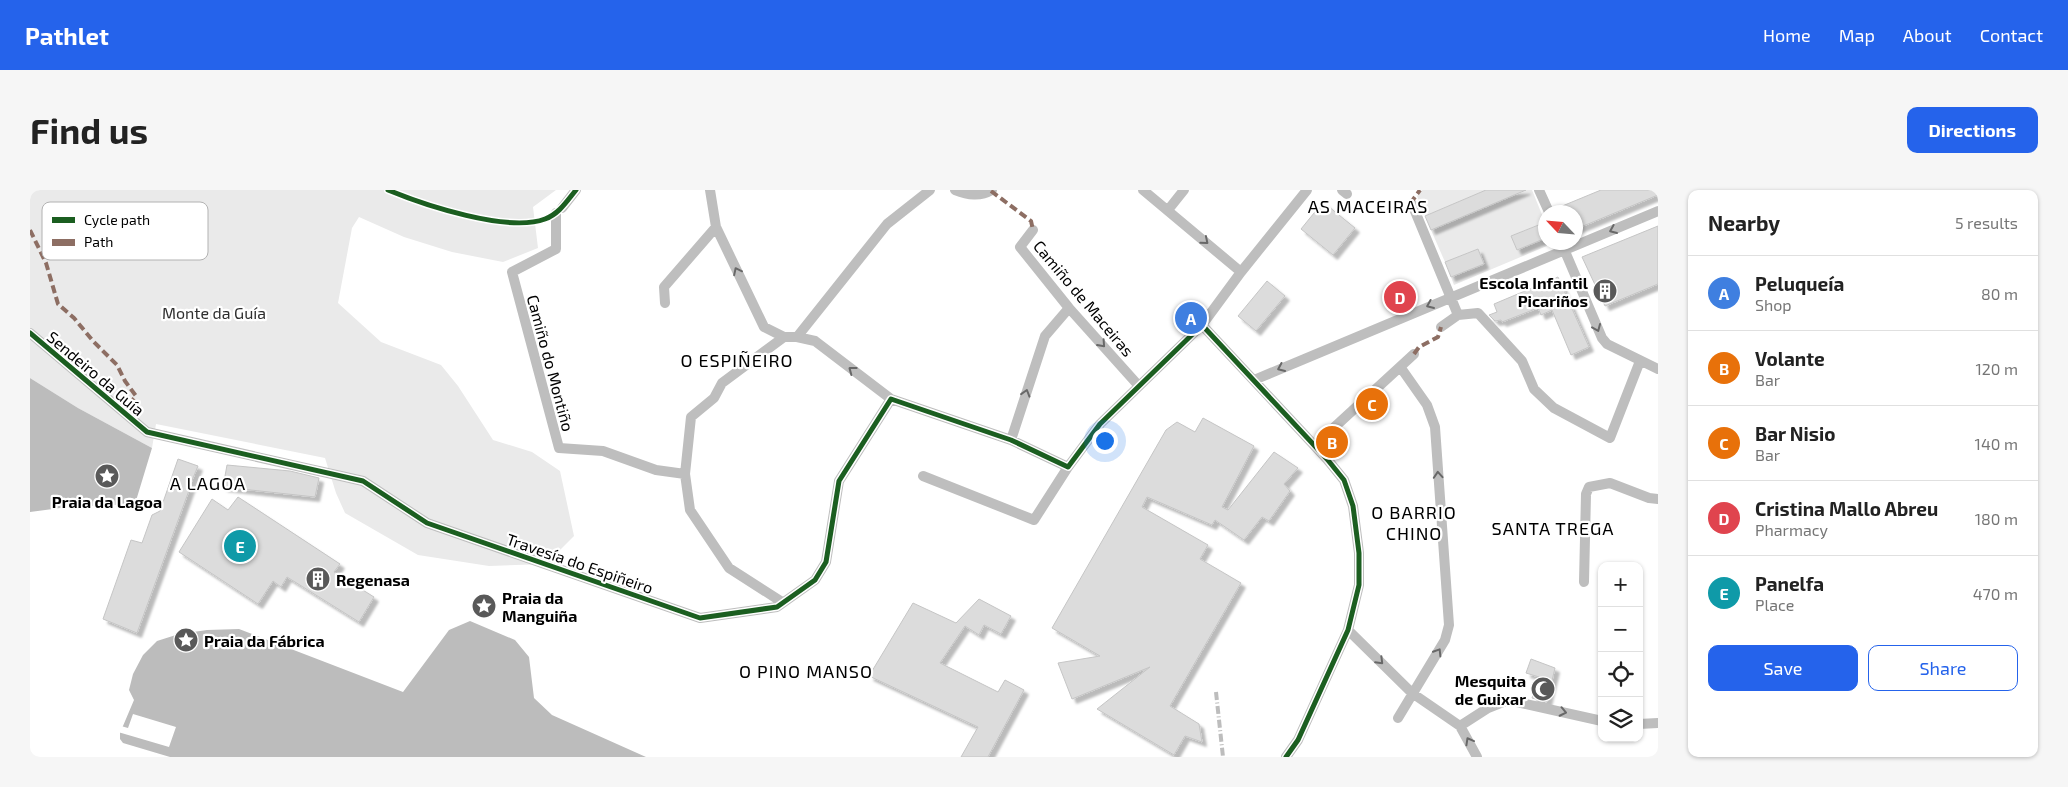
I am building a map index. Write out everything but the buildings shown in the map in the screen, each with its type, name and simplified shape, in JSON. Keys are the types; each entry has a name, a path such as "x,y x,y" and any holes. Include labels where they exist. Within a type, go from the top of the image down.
{"street":[{"name":"Camiño do Montiño","path":"576,190 559,210 556,249 512,272 559,448 603,451 656,470 686,474"},
{"path":"710,190 716,227 764,327 784,337 797,337 815,341 891,400 1011,440 1068,467"},
{"path":"797,337 886,224 930,190"},
{"path":"955,190 966,194 981,195 992,190"},
{"path":"1143,190 1241,272"},
{"path":"1168,210 1184,190"},
{"path":"923,476 1034,520 1068,467 1100,424 1138,385 1202,325 1241,272 1307,190"},
{"path":"1539,190 1546,205"},
{"path":"1412,204 1458,314"},
{"path":"1583,239 1658,211"},
{"path":"664,303 664,287 716,227"},
{"name":"Camiño de Maceiras","path":"1033,230 1020,247 1069,308 1138,385"},
{"path":"1254,380 1556,250"},
{"path":"1564,250 1602,338 1607,344 1658,369"},
{"path":"1011,440 1045,336 1069,308"},
{"path":"1441,327 1458,314 1478,313 1522,361 1534,389 1554,408 1610,438 1640,361"},
{"path":"1202,325 1315,445 1344,480 1353,506 1359,553 1359,585 1348,630 1298,740 1286,757"},
{"name":"Sendeiro da Guía","path":"30,333 147,432"},
{"path":"782,602 729,568 690,510 686,474 691,417 714,398 722,383 784,337"},
{"path":"1315,445 1401,368 1414,354"},
{"path":"1398,718 1445,640 1449,625 1435,427 1428,405 1401,368"},
{"name":"Travesía do Espiñeiro","path":"147,432 363,481 427,524 700,618 776,607 815,580 826,562 839,481 891,400"},
{"path":"1584,582 1586,494 1589,487 1610,483 1650,498 1658,499"},
{"path":"1348,630 1412,693 1460,726 1477,757"},
{"path":"1460,726 1499,702 1508,700 1598,719"},
{"path":"1643,724 1658,723"}],"green space":[{"name":"Monte da Guía","path":"30,190 556,190 533,207 538,248 503,262 452,252 404,237 359,217 352,228 338,303 381,342 441,365 458,386 493,440 532,452 560,471 574,536 546,564 489,566 418,555 345,513 336,493 325,458 156,424 152,448 78,408 30,378"},
{"path":"1422,190 1486,190 1425,216 1417,196"},
{"path":"1526,190 1532,190 1538,205 1538,225 1511,236 1518,250 1538,241 1538,250 1454,285 1451,277 1483,264 1478,249 1445,262 1431,230"}],"shaded area":[{"path":"30,378 78,408 152,448 135,504 68,507 30,512"},
{"path":"470,621 515,640 529,657 534,698 552,715 646,757 170,757 123,743 120,739 120,733 134,700 129,690 133,674 143,655 157,641 179,634 207,630 239,629 403,692 449,630"}],"pier":[{"path":"133,714 176,727 169,747 118,732 121,726 128,728"}],"railway":[{"path":"1216,692 1223,757"}],"marked path":[{"path":"1412,204 1420,190"},
{"path":"991,191 1031,221 1033,230"},
{"path":"30,230 42,255"},
{"path":"45,260 58,304 74,318 93,341 117,365 125,381 136,396 131,402 117,407"},
{"path":"1414,354 1419,347 1438,337 1441,327"}],"cycle path":[{"path":"388,190 423,203 466,215 510,222 529,222 550,217 562,207 576,190"},
{"path":"30,333 147,432 363,481 427,523 700,618 777,607 815,580 826,562 839,481 891,399 1011,440 1068,467 1100,424 1202,325 1327,459 1344,480 1353,506 1359,553 1359,585 1348,630 1298,740 1286,757"}],"place":[{"name":"Escola Infantil Picariños","path":"1605,291"},
{"name":"Cristina Mallo Abreu","path":"1400,297"},
{"name":"Peluqueía","path":"1191,318"},
{"name":"Bar Nisio","path":"1372,404"},
{"name":"Volante","path":"1332,442"},
{"name":"Praia da Lagoa","path":"107,476"},
{"name":"Panelfa","path":"240,546"},
{"name":"Regenasa","path":"318,579"},
{"name":"Praia da Manguiña","path":"484,606"},
{"name":"Praia da Fábrica","path":"186,640"},
{"name":"Mesquita de Guixar","path":"1543,689"}],"district":[{"name":"AS MACEIRAS","path":"1368,206"},
{"name":"O ESPIÑEIRO","path":"737,360"},
{"name":"A LAGOA","path":"208,483"},
{"name":"O BARRIO CHINO","path":"1414,522"},
{"name":"SANTA TREGA","path":"1553,528"},
{"name":"O PINO MANSO","path":"806,671"}]}
